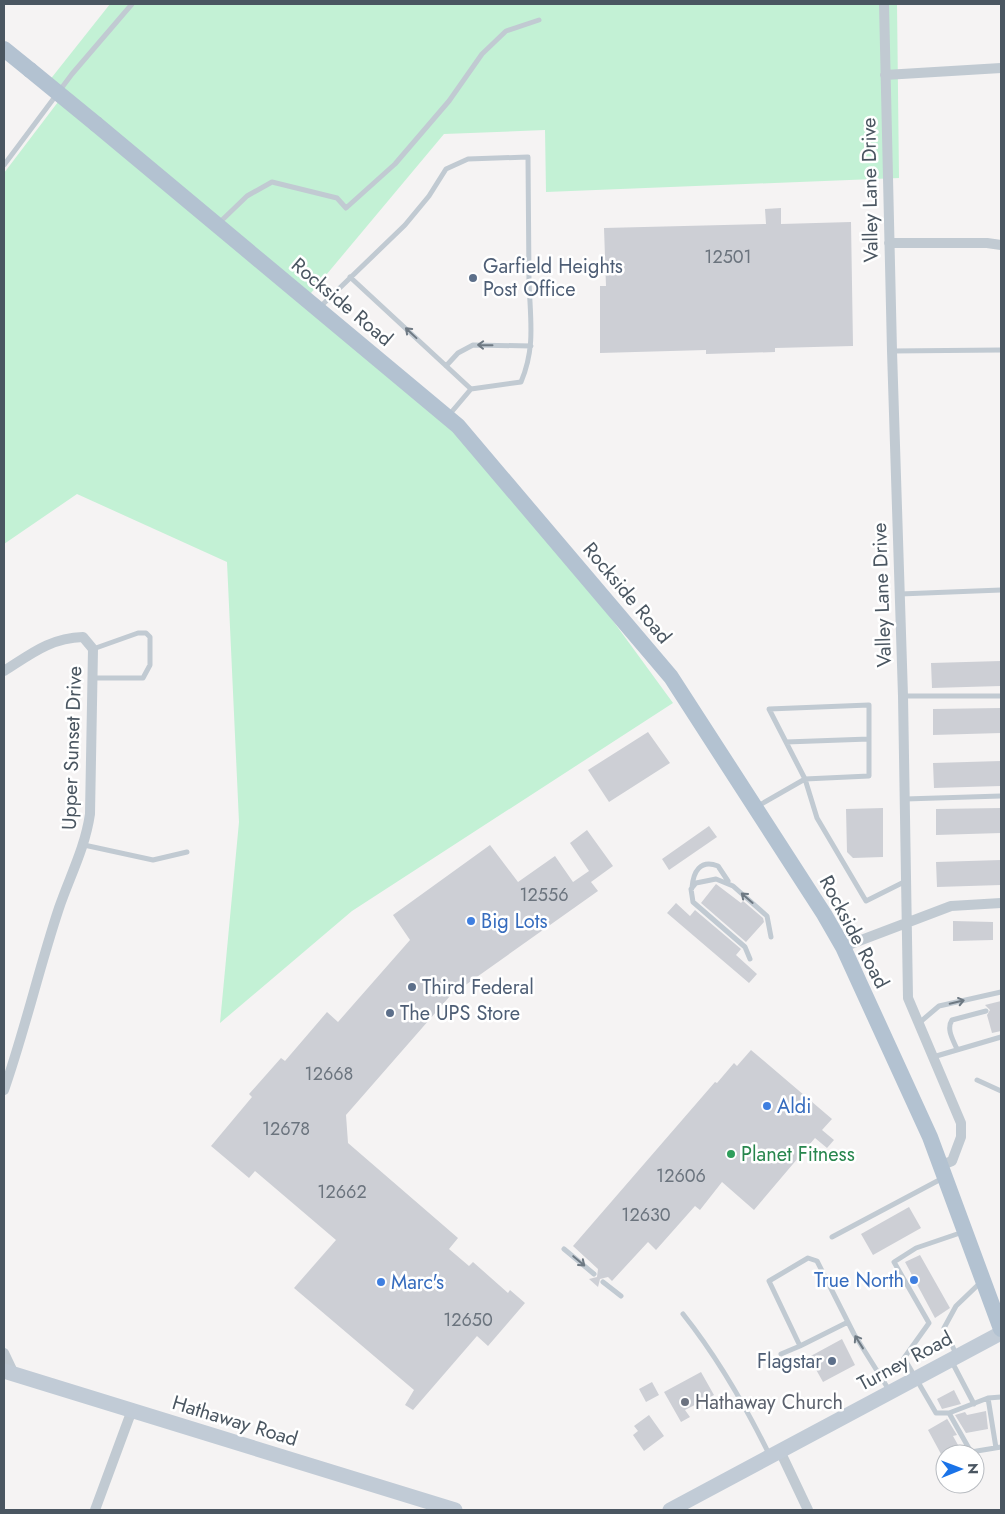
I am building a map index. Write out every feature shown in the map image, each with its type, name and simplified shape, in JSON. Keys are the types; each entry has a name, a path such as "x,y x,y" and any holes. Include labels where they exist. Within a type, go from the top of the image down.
{"main road":[{"name":"Rockside Road","path":"4,49 458,426 670,677 824,914 843,947 944,1171 1001,1329"}],"street":[{"name":"Valley Lane Drive","path":"884,4 889,243 903,696 908,998 961,1123 961,1137 952,1161 944,1171"},
{"path":"885,76 1001,68"},
{"path":"889,243 987,243 1001,246"},
{"name":"Upper Sunset Drive","path":"4,671 42,646 64,638 83,637 93,649 90,814 84,844 59,908 21,1042 4,1090"},
{"path":"843,947 951,906 1001,903"},
{"name":"Turney Road","path":"670,1510 1001,1333"},
{"path":"4,1353 9,1372"},
{"name":"Hathaway Road","path":"9,1372 455,1510"},
{"path":"96,1510 132,1410"},
{"path":"775,1454 808,1510"}],"lane":[{"path":"4,165 72,74 132,4"},
{"path":"217,225 247,196 272,182 337,198 346,208 396,164 448,101 482,54 506,31 539,20"},
{"path":"318,310 405,225 429,196 446,169 468,159 528,157 532,346 529,363 521,382 471,389 447,417"},
{"path":"350,277 471,389"},
{"path":"446,366 458,354 473,344 532,346"},
{"path":"892,351 1001,350"},
{"path":"900,594 1001,590"},
{"path":"92,678 142,678 150,665 150,637 146,632 138,633 93,649"},
{"path":"903,696 1001,696"},
{"path":"755,808 805,778 869,776 869,706 768,709 805,778 816,818 866,901 906,881"},
{"path":"786,742 869,739"},
{"path":"905,799 1001,796"},
{"path":"84,844 153,860 187,852"},
{"path":"750,960 745,947 693,902 693,876 698,868 705,864 718,866 729,884 767,916 772,937"},
{"path":"692,888 696,883 716,879 729,884"},
{"path":"918,1024 939,1006 1001,992"},
{"path":"957,1049 950,1034 949,1023 952,1020 986,1011"},
{"path":"933,1057 1001,1037"},
{"path":"977,1080 1001,1091"},
{"path":"832,1237 944,1171"},
{"path":"966,1231 916,1248 894,1262 929,1323 904,1358 936,1413 949,1413 988,1398 1001,1397"},
{"path":"564,1249 594,1274"},
{"path":"800,1346 768,1284 770,1278 808,1258 817,1261 848,1322 890,1392"},
{"path":"974,1404 954,1358 944,1328 956,1306 983,1280"},
{"path":"604,1282 621,1296"},
{"path":"683,1314 712,1351 775,1454"},
{"path":"781,1354 848,1322"},
{"path":"949,1413 971,1452 999,1447 988,1398"}],"green space":[{"path":"110,4 897,4 899,178 546,192 545,130 444,134 306,299 458,426 551,536 673,703 352,911 220,1023 239,822 227,562 77,494 4,544 4,173 61,98 49,81"}],"building":[{"path":"781,208 781,224 851,222 853,346 775,348 775,352 706,354 706,350 600,353 600,286 606,286 604,228 766,224 765,209"},
{"path":"1001,661 1001,686 932,688 931,663"},
{"path":"1001,708 1001,733 933,735 933,709"},
{"path":"648,732 670,763 609,802 588,770"},
{"path":"1001,761 1001,786 934,788 933,763"},
{"path":"883,808 883,857 853,858 847,852 846,809"},
{"path":"1001,808 1001,833 936,835 936,809"},
{"path":"709,826 717,837 669,870 662,859"},
{"path":"587,830 613,866 591,882 598,891 450,996 346,1115 348,1143 458,1238 449,1249 469,1266 473,1262 508,1293 510,1290 525,1303 488,1346 477,1336 413,1410 405,1405 414,1390 294,1288 336,1240 255,1171 249,1178 211,1146 252,1097 249,1094 281,1058 285,1061 327,1012 338,1022 410,940 393,915 490,845 518,882 555,856 573,882 589,871 570,843"},
{"path":"1001,860 1001,885 937,887 936,862"},
{"path":"716,884 741,903 743,901 763,918 764,922 746,942 701,903"},
{"path":"676,903 690,916 695,910 741,949 736,955 757,974 749,983 667,913"},
{"path":"953,921 993,922 993,940 953,941"},
{"path":"1001,1001 1001,1031 992,1033 987,1015 990,1010 985,1005"},
{"path":"751,1050 832,1119 822,1130 834,1140 827,1148 815,1138 754,1210 722,1182 700,1210 695,1206 656,1250 648,1242 612,1281 608,1277 600,1279 598,1287 589,1279 597,1277 598,1269 573,1246 715,1082 717,1083 734,1063 737,1066"},
{"path":"909,1207 921,1228 873,1255 861,1234"},
{"path":"920,1255 950,1308 935,1318 905,1262"},
{"name":"Flagstar","path":"842,1339 855,1365 823,1382 809,1357"},
{"name":"Hathaway Church","path":"701,1372 714,1395 685,1410 690,1417 681,1422 664,1392"},
{"path":"652,1382 659,1395 646,1402 639,1389"},
{"path":"954,1390 961,1404 942,1409 937,1399"},
{"path":"986,1411 988,1429 966,1433 955,1415 965,1412 967,1415"},
{"path":"649,1415 664,1436 644,1451 633,1435 638,1431 634,1426"},
{"path":"946,1417 957,1435 953,1436 957,1444 936,1444 928,1430 947,1419"}],"place":[{"name":"Garfield Heights Post Office","path":"473,278"},
{"name":"Big Lots","path":"471,921"},
{"name":"Third Federal","path":"412,987"},
{"name":"The UPS Store","path":"390,1013"},
{"name":"Aldi","path":"767,1106"},
{"name":"Planet Fitness","path":"731,1154"},
{"name":"True North","path":"914,1280"},
{"name":"Marc's","path":"381,1282"},
{"name":"Flagstar","path":"832,1361"},
{"name":"Hathaway Church","path":"685,1402"}]}
